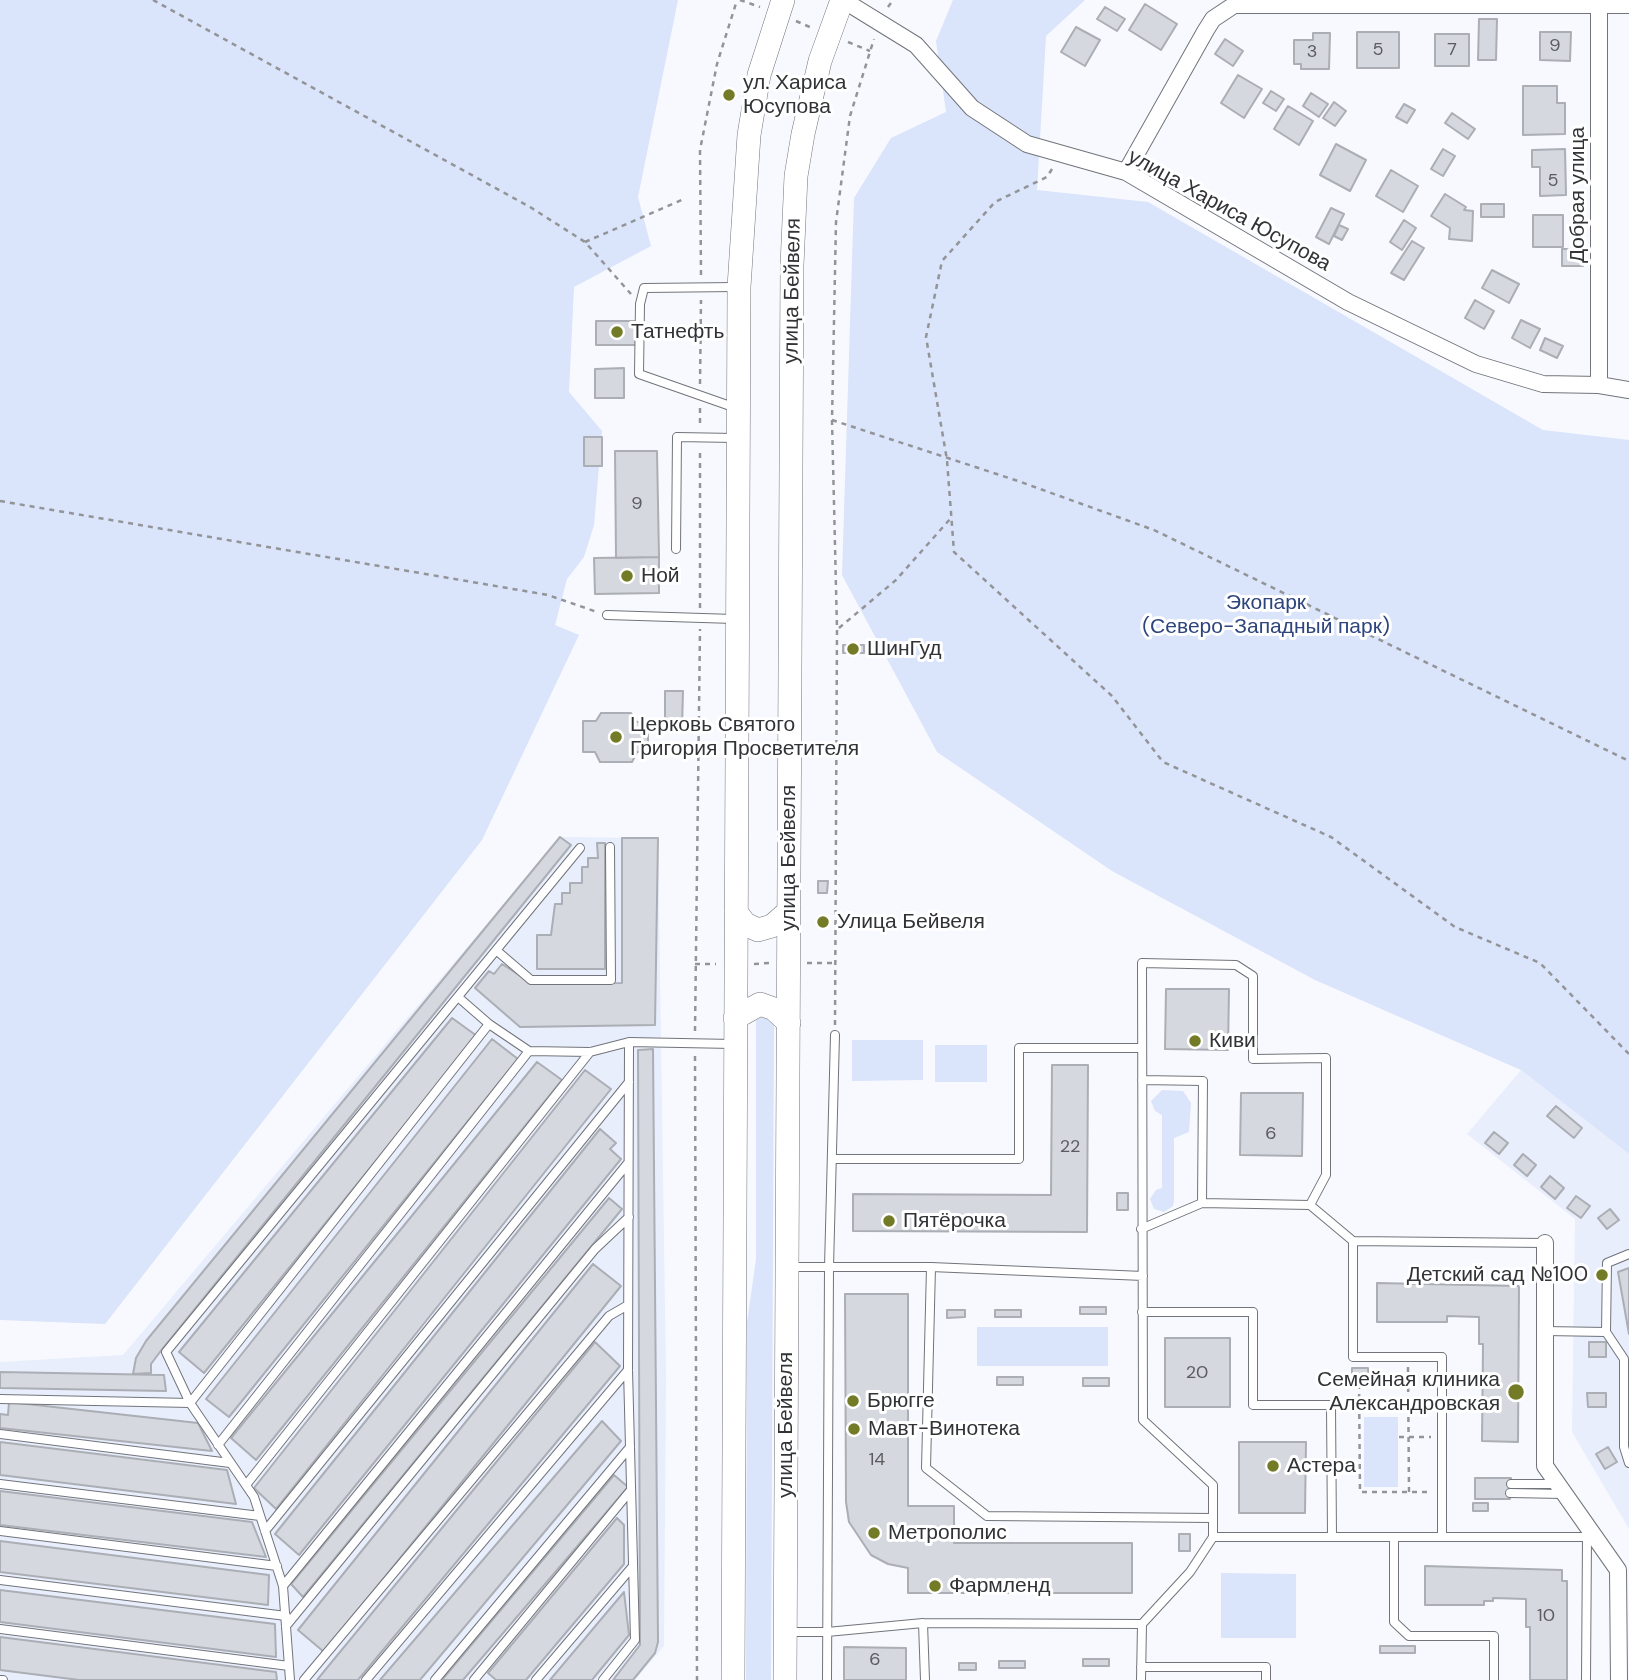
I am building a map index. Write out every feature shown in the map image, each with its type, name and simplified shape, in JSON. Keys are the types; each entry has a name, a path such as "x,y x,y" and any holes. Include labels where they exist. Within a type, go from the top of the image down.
{"main road":[{"name":"улица Бейвеля","path":"785,1680 792,265 796,176 812,93 828,34 842,0"},
{"path":"733,1680 739,287 749,135 760,75 780,7"},
{"path":"736,912 745,924 758,930 772,926 789,911"},
{"path":"735,1018 760,1004 774,1009 789,1023"}],"street":[{"name":"улица Хариса Юсупова","path":"842,0 916,45 972,108 1027,144 1126,172 1348,302 1476,364 1543,384 1600,385 1629,390"},
{"path":"1126,172 1213,19 1234,5 1629,5"},
{"name":"Добрая улица","path":"1599,5 1600,385"},
{"path":"1545,1243 1545,1466 1590,1537 1618,1570 1623,1594 1622,1669"}],"lane":[{"path":"738,409 639,373 639,304 644,288 739,287"},
{"path":"676,549 677,437 738,438"},
{"path":"607,615 737,619"},
{"path":"290,1680 283,1587 260,1516 246,1485 190,1403 166,1352 580,848"},
{"path":"496,950 531,980 611,980 610,848"},
{"path":"1141,1680 1142,1624 1190,1572 1213,1536 1213,1485 1143,1420 1142,963 1236,965 1253,976 1253,1059 1326,1058 1326,1175 1310,1205"},
{"path":"458,997 489,1024 529,1051 590,1052 629,1042 735,1044"},
{"path":"190,1403 489,1024"},
{"path":"827,1680 829,1268 834,1158 835,1035"},
{"path":"603,1680 635,1640 628,1370 629,1042"},
{"path":"834,1158 1019,1158 1019,1048 1142,1048"},
{"path":"218,1445 529,1051"},
{"path":"246,1485 590,1052"},
{"path":"1142,1080 1203,1081 1202,1203"},
{"path":"265,1531 629,1081"},
{"path":"283,1587 629,1162"},
{"path":"1141,1229 1202,1203 1310,1205 1353,1241 1545,1243"},
{"path":"286,1626 595,1249 629,1217"},
{"path":"1353,1241 1353,1357 1442,1357 1442,1537"},
{"path":"1629,1254 1607,1263 1606,1332 1624,1359 1624,1447 1629,1463"},
{"path":"787,1267 931,1267 1143,1276"},
{"path":"931,1267 926,1468 986,1516 1213,1518"},
{"path":"304,1680 609,1316 628,1305"},
{"path":"1142,1312 1253,1312 1253,1405 1331,1405 1332,1536"},
{"path":"1545,1331 1606,1332"},
{"path":"366,1680 628,1370"},
{"path":"0,1399 190,1403"},
{"path":"0,1434 230,1463"},
{"path":"435,1680 630,1447"},
{"path":"0,1484 260,1516"},
{"path":"1511,1489 1560,1489"},
{"path":"474,1680 631,1490"},
{"path":"0,1531 276,1566"},
{"path":"1213,1536 1590,1537 1586,1680"},
{"path":"1395,1537 1394,1622 1409,1636 1494,1636 1494,1680"},
{"path":"536,1680 633,1566"},
{"path":"0,1580 286,1616"},
{"path":"785,1632 827,1632 923,1623 1142,1624"},
{"path":"923,1623 925,1680"},
{"path":"0,1629 289,1666"},
{"path":"1141,1667 1266,1667 1266,1680"}],"path":[{"path":"153,0 433,153 585,242 639,304"},
{"path":"697,1680 695,964 700,618 700,150 717,64 739,0 780,7 828,34 870,51"},
{"path":"835,1035 837,629 832,420 836,222 850,116 878,22 893,0"},
{"path":"1061,154 1047,177 995,201 942,261 926,337 947,460 954,552 1112,696 1163,762 1331,837 1455,927 1540,963 1629,1054"},
{"path":"585,242 684,199"},
{"path":"832,420 947,460 1018,481 1154,530 1629,761"},
{"path":"0,501 548,595 607,615"},
{"path":"837,629 896,580 951,518"},
{"path":"695,964 835,963"},
{"path":"1408,1357 1409,1492"},
{"path":"1409,1384 1359,1383 1360,1492 1442,1491"},
{"path":"1399,1437 1442,1437"}],"shaded area":[{"path":"560,837 658,838 666,1376 664,1646 635,1680 0,1680 0,1362 123,1355"},
{"name":"Детский сад №100","path":"1521,1070 1629,1154 1629,1529 1572,1432 1575,1219 1467,1134"}],"green space":[{"path":"0,0 678,0 638,197 651,246 574,287 569,392 602,431 594,525 584,557 567,579 555,625 579,635 482,840 105,1324 0,1320"},
{"name":"Экопарк (Северо-Западный парк)","path":"953,0 1085,0 1046,36 1037,190 1148,202 1543,430 1629,440 1629,1154 1521,1070 1315,980 1112,871 937,752 842,575 854,198 891,138 946,112 936,41"},
{"path":"766,1015 774,1023 771,1680 746,1680 747,1323 756,1259 756,1020"},
{"path":"852,1040 923,1040 923,1080 852,1081"},
{"path":"935,1045 987,1045 987,1082 935,1082"},
{"path":"1162,1090 1183,1091 1191,1103 1189,1132 1174,1138 1174,1201 1173,1206 1164,1212 1154,1209 1150,1199 1156,1190 1162,1188 1162,1115 1155,1111 1151,1101"},
{"path":"977,1327 1108,1327 1108,1366 977,1366"},
{"path":"1364,1417 1398,1417 1398,1487 1364,1487"},
{"path":"1221,1573 1296,1574 1296,1638 1221,1638"}],"building":[{"path":"1145,4 1177,24 1161,50 1129,30"},
{"path":"1105,7 1125,19 1117,31 1097,19"},
{"path":"1479,19 1497,19 1496,60 1478,60"},
{"path":"1076,27 1100,40 1085,66 1061,52"},
{"path":"1357,32 1399,32 1399,68 1357,68"},
{"path":"1540,32 1571,32 1570,61 1540,60"},
{"path":"1313,33 1330,33 1329,69 1301,69 1301,64 1294,64 1294,40 1313,40"},
{"path":"1435,34 1469,34 1469,66 1435,66"},
{"path":"1225,39 1243,51 1233,66 1215,54"},
{"path":"1238,75 1262,89 1244,118 1221,103"},
{"path":"1523,86 1557,86 1557,103 1565,103 1565,134 1523,135"},
{"path":"1271,91 1284,99 1276,111 1263,103"},
{"path":"1311,93 1328,104 1319,117 1303,106"},
{"path":"1334,102 1346,111 1335,126 1323,118"},
{"path":"1404,104 1415,110 1407,123 1396,117"},
{"path":"1288,106 1313,121 1299,145 1274,129"},
{"path":"1452,113 1475,129 1468,139 1445,123"},
{"path":"1336,144 1366,160 1350,191 1320,175"},
{"path":"1443,149 1455,156 1443,176 1431,169"},
{"path":"1565,149 1566,195 1540,196 1540,167 1532,167 1532,150"},
{"path":"1391,170 1418,186 1403,212 1376,196"},
{"path":"1445,194 1466,207 1464,210 1473,211 1472,241 1449,239 1450,228 1431,216"},
{"path":"1481,204 1504,204 1504,217 1481,217"},
{"path":"1331,208 1344,214 1329,244 1316,237"},
{"path":"1533,215 1563,215 1563,247 1533,247"},
{"path":"1404,220 1416,228 1402,250 1390,242"},
{"path":"1339,225 1348,229 1342,240 1334,236"},
{"path":"1412,241 1424,248 1404,280 1391,273"},
{"path":"1562,249 1583,249 1583,266 1562,266"},
{"path":"1492,270 1519,284 1509,303 1482,288"},
{"path":"1475,300 1494,311 1484,329 1465,318"},
{"path":"1521,320 1540,329 1530,348 1512,338"},
{"path":"596,321 636,321 636,345 596,345"},
{"path":"1545,338 1563,346 1557,358 1540,350"},
{"path":"624,368 624,398 595,398 595,369"},
{"path":"584,437 602,437 602,466 584,466"},
{"path":"615,451 657,451 659,557 616,558"},
{"name":"Ной","path":"659,557 659,593 595,594 594,558"},
{"name":"ШинГуд","path":"843,645 864,645 864,653 843,653"},
{"path":"665,691 683,691 682,728 665,728"},
{"name":"Церковь Святого Григория Просветителя","path":"601,713 631,713 637,722 648,722 648,752 637,752 632,762 600,762 595,752 583,752 583,721 596,721"},
{"path":"560,837 571,845 160,1352 151,1364 151,1373 133,1374 136,1358 146,1341"},
{"path":"622,838 658,838 655,1025 520,1027 475,988 489,971 494,974 502,964 533,984 622,983"},
{"path":"597,843 605,843 605,969 537,969 537,935 551,935 555,904 562,904 562,893 570,893 570,883 582,883 582,867 588,867 588,858 598,858"},
{"path":"818,881 828,881 827,893 818,893"},
{"path":"1166,989 1229,989 1228,1050 1165,1049"},
{"path":"452,1018 477,1036 204,1373 179,1352"},
{"path":"492,1039 518,1059 229,1417 206,1399"},
{"path":"653,1049 658,1642 655,1653 633,1680 613,1680 640,1645 638,1050"},
{"path":"537,1062 562,1080 256,1460 231,1438"},
{"path":"1052,1065 1088,1065 1087,1232 853,1231 853,1194 1051,1195"},
{"path":"585,1070 611,1089 276,1509 254,1488"},
{"path":"1241,1093 1303,1093 1302,1156 1240,1155"},
{"path":"1556,1106 1582,1128 1574,1138 1547,1116"},
{"path":"600,1129 616,1143 610,1149 621,1159 299,1555 275,1534"},
{"path":"1494,1132 1508,1143 1499,1154 1485,1143"},
{"path":"1523,1154 1536,1165 1527,1176 1514,1165"},
{"path":"1550,1176 1564,1188 1555,1199 1541,1187"},
{"path":"1117,1193 1128,1193 1128,1210 1117,1210"},
{"path":"1576,1196 1590,1206 1581,1218 1567,1208"},
{"path":"609,1198 622,1209 303,1597 291,1584"},
{"path":"1610,1209 1619,1220 1607,1229 1598,1218"},
{"path":"593,1264 621,1286 324,1652 298,1630"},
{"path":"1629,1268 1629,1334 1618,1272"},
{"path":"1377,1283 1519,1286 1518,1442 1482,1441 1483,1344 1479,1344 1479,1317 1447,1316 1447,1322 1377,1322"},
{"path":"845,1294 908,1294 908,1506 954,1506 954,1543 1132,1543 1132,1593 908,1593 908,1568 888,1564 871,1555 849,1522 846,1502"},
{"path":"1080,1307 1106,1307 1106,1314 1080,1314"},
{"path":"947,1310 965,1310 965,1317 947,1318"},
{"path":"995,1310 1021,1310 1021,1317 995,1317"},
{"path":"1165,1338 1230,1338 1230,1407 1165,1407"},
{"path":"595,1342 620,1366 358,1680 317,1680"},
{"path":"1589,1342 1606,1342 1606,1357 1589,1357"},
{"path":"1352,1368 1368,1368 1368,1376 1352,1376"},
{"path":"0,1372 164,1375 166,1391 0,1388"},
{"path":"997,1377 1023,1377 1023,1385 997,1385"},
{"path":"1083,1378 1109,1378 1109,1386 1083,1386"},
{"path":"1587,1393 1606,1393 1606,1407 1588,1407"},
{"path":"9,1402 198,1423 212,1451 0,1428 0,1414 8,1415"},
{"path":"602,1421 621,1441 420,1680 380,1680"},
{"path":"0,1442 227,1470 236,1504 0,1475"},
{"path":"1239,1442 1306,1442 1305,1513 1239,1513"},
{"path":"1608,1447 1617,1462 1605,1469 1596,1454"},
{"path":"614,1475 628,1487 463,1680 442,1680"},
{"path":"1475,1478 1511,1478 1510,1499 1475,1499"},
{"path":"0,1491 252,1522 266,1557 0,1525"},
{"path":"1473,1503 1488,1503 1488,1511 1473,1511"},
{"path":"617,1518 624,1525 624,1564 526,1680 496,1680 488,1673"},
{"path":"1179,1534 1190,1534 1190,1551 1179,1551"},
{"path":"0,1541 269,1575 268,1605 0,1572"},
{"path":"1425,1566 1562,1570 1562,1581 1567,1581 1567,1680 1530,1680 1530,1627 1526,1627 1526,1599 1493,1598 1493,1601 1484,1601 1484,1605 1425,1605"},
{"path":"0,1590 275,1624 276,1657 0,1622"},
{"path":"624,1592 629,1635 592,1680 550,1680"},
{"path":"0,1637 276,1672 277,1680 79,1680 0,1670"},
{"path":"1380,1646 1415,1646 1415,1653 1380,1653"},
{"path":"844,1647 906,1648 906,1680 844,1680"},
{"path":"1083,1659 1109,1659 1109,1666 1083,1666"},
{"path":"999,1661 1025,1661 1025,1668 999,1668"},
{"path":"959,1663 976,1663 976,1670 959,1670"}],"place":[{"name":"ул. Хариса Юсупова","path":"729,95"},
{"name":"Татнефть","path":"617,332"},
{"name":"Ной","path":"627,576"},
{"name":"ШинГуд","path":"853,649"},
{"name":"Церковь Святого Григория Просветителя","path":"616,737"},
{"name":"Улица Бейвеля","path":"823,922"},
{"name":"Киви","path":"1195,1041"},
{"name":"Пятёрочка","path":"889,1221"},
{"name":"Детский сад №100","path":"1602,1275"},
{"name":"Семейная клиника Александровская","path":"1516,1392"},
{"name":"Брюгге","path":"853,1401"},
{"name":"Мавт-Винотека","path":"854,1429"},
{"name":"Астера","path":"1273,1466"},
{"name":"Метрополис","path":"874,1533"},
{"name":"Фармленд","path":"935,1586"}]}
